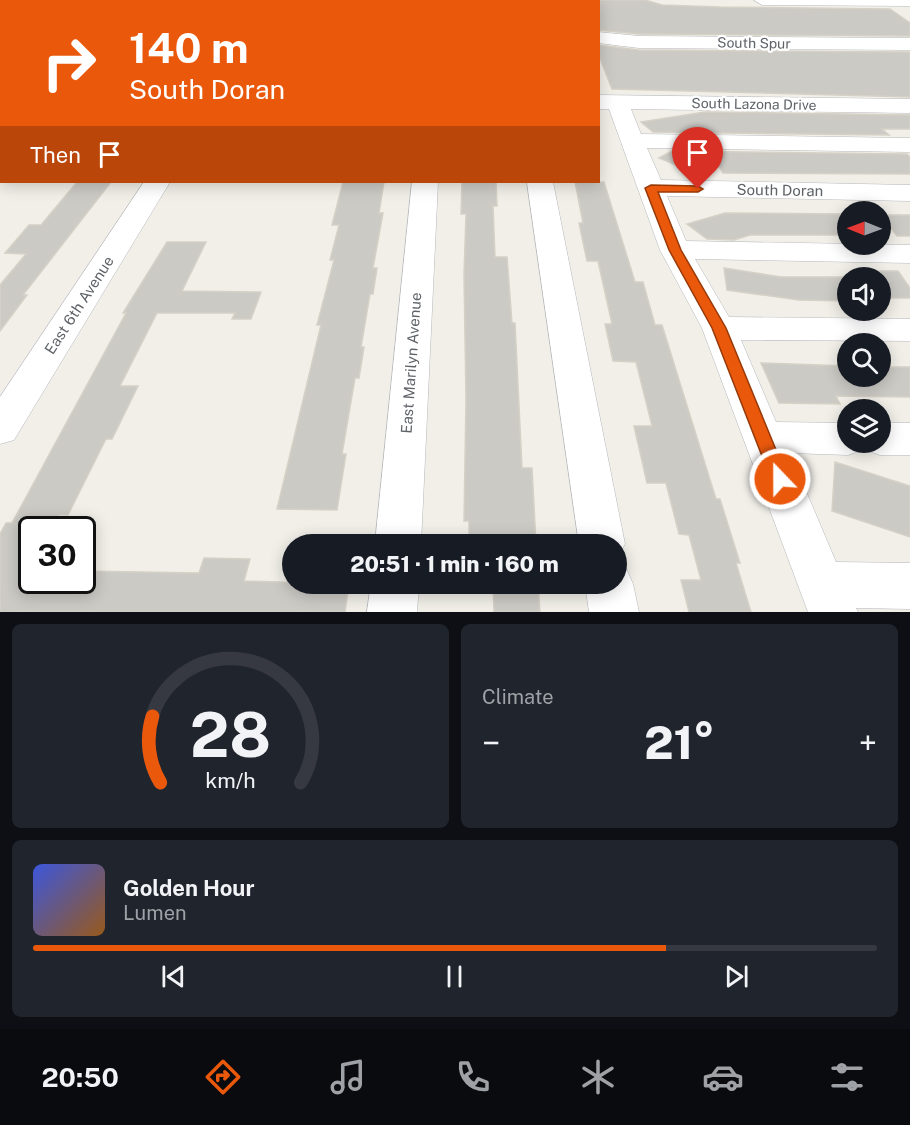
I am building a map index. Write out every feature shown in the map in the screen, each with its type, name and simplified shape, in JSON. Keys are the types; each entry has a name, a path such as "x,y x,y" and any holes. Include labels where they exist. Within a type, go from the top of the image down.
{"street":[{"path":"762,0 910,1"},
{"name":"South Spur","path":"600,37 639,42 910,45"},
{"path":"608,102 632,141 675,250 719,328 827,598 910,586"},
{"name":"South Lazona Drive","path":"608,102 910,106"},
{"path":"632,141 910,145"},
{"name":"East 6th Avenue","path":"0,429 156,183"},
{"name":"East Marilyn Avenue","path":"399,534 425,183"},
{"path":"540,183 600,534"},
{"name":"South Doran","path":"651,188 910,193"},
{"path":"675,250 910,254"},
{"path":"719,328 910,330"},
{"path":"763,437 837,439"},
{"path":"891,439 910,440"},
{"path":"392,612 394,594"},
{"path":"611,594 614,612"}],"building":[{"path":"600,0 645,0 662,5 720,7 890,9 910,23 910,36 639,34 600,30"},
{"path":"600,45 639,50 910,52 910,97 612,89 600,58"},
{"path":"705,112 910,115 910,129 882,129 889,135 653,132 641,122"},
{"path":"672,151 907,154 910,157 910,174 723,173 716,161 697,174 659,158"},
{"path":"604,182 635,282 643,282 655,325 662,325 716,499 720,499 740,563 736,563 751,612 689,612 681,580 701,580 689,535 679,534 666,483 647,483 634,426 652,426 636,362 613,361 605,324 612,324 598,261 587,261 579,223 583,223 575,183"},
{"path":"76,183 110,183 23,295 27,295 0,331 0,285 26,254 5,253 29,225 41,225"},
{"path":"343,183 384,183 379,213 383,213 373,268 377,268 361,347 364,347 359,378 355,378 342,454 346,454 337,510 277,509 321,325 317,325 334,260 330,260 339,225 332,225"},
{"path":"462,183 496,183 497,206 493,206 495,257 507,257 512,323 515,323 522,468 532,468 535,534 469,534 469,521 464,521 466,214 461,214"},
{"path":"725,213 837,214 837,235 750,235 734,240 707,239 687,224"},
{"path":"891,215 910,215 910,236 897,236 891,229"},
{"path":"167,242 206,242 182,291 261,292 251,319 232,319 235,313 157,313 120,386 138,386 112,439 106,439 68,515 18,516 18,594 96,594 96,571 199,573 204,558 250,559 244,581 282,582 282,594 348,594 345,612 0,612 0,534 6,523 12,523 126,313 123,313"},
{"path":"724,268 781,277 837,277 837,301 799,300 727,290"},
{"path":"891,271 898,271 910,288 910,298 891,298"},
{"path":"761,363 837,366 837,387 891,387 891,367 910,367 910,397 836,396 837,404 779,403"},
{"path":"835,462 910,486 910,537 832,511"},
{"path":"493,594 539,594 540,612 494,612"}],"route":[{"path":"698,189 651,188 675,250 719,328 780,479"}]}
